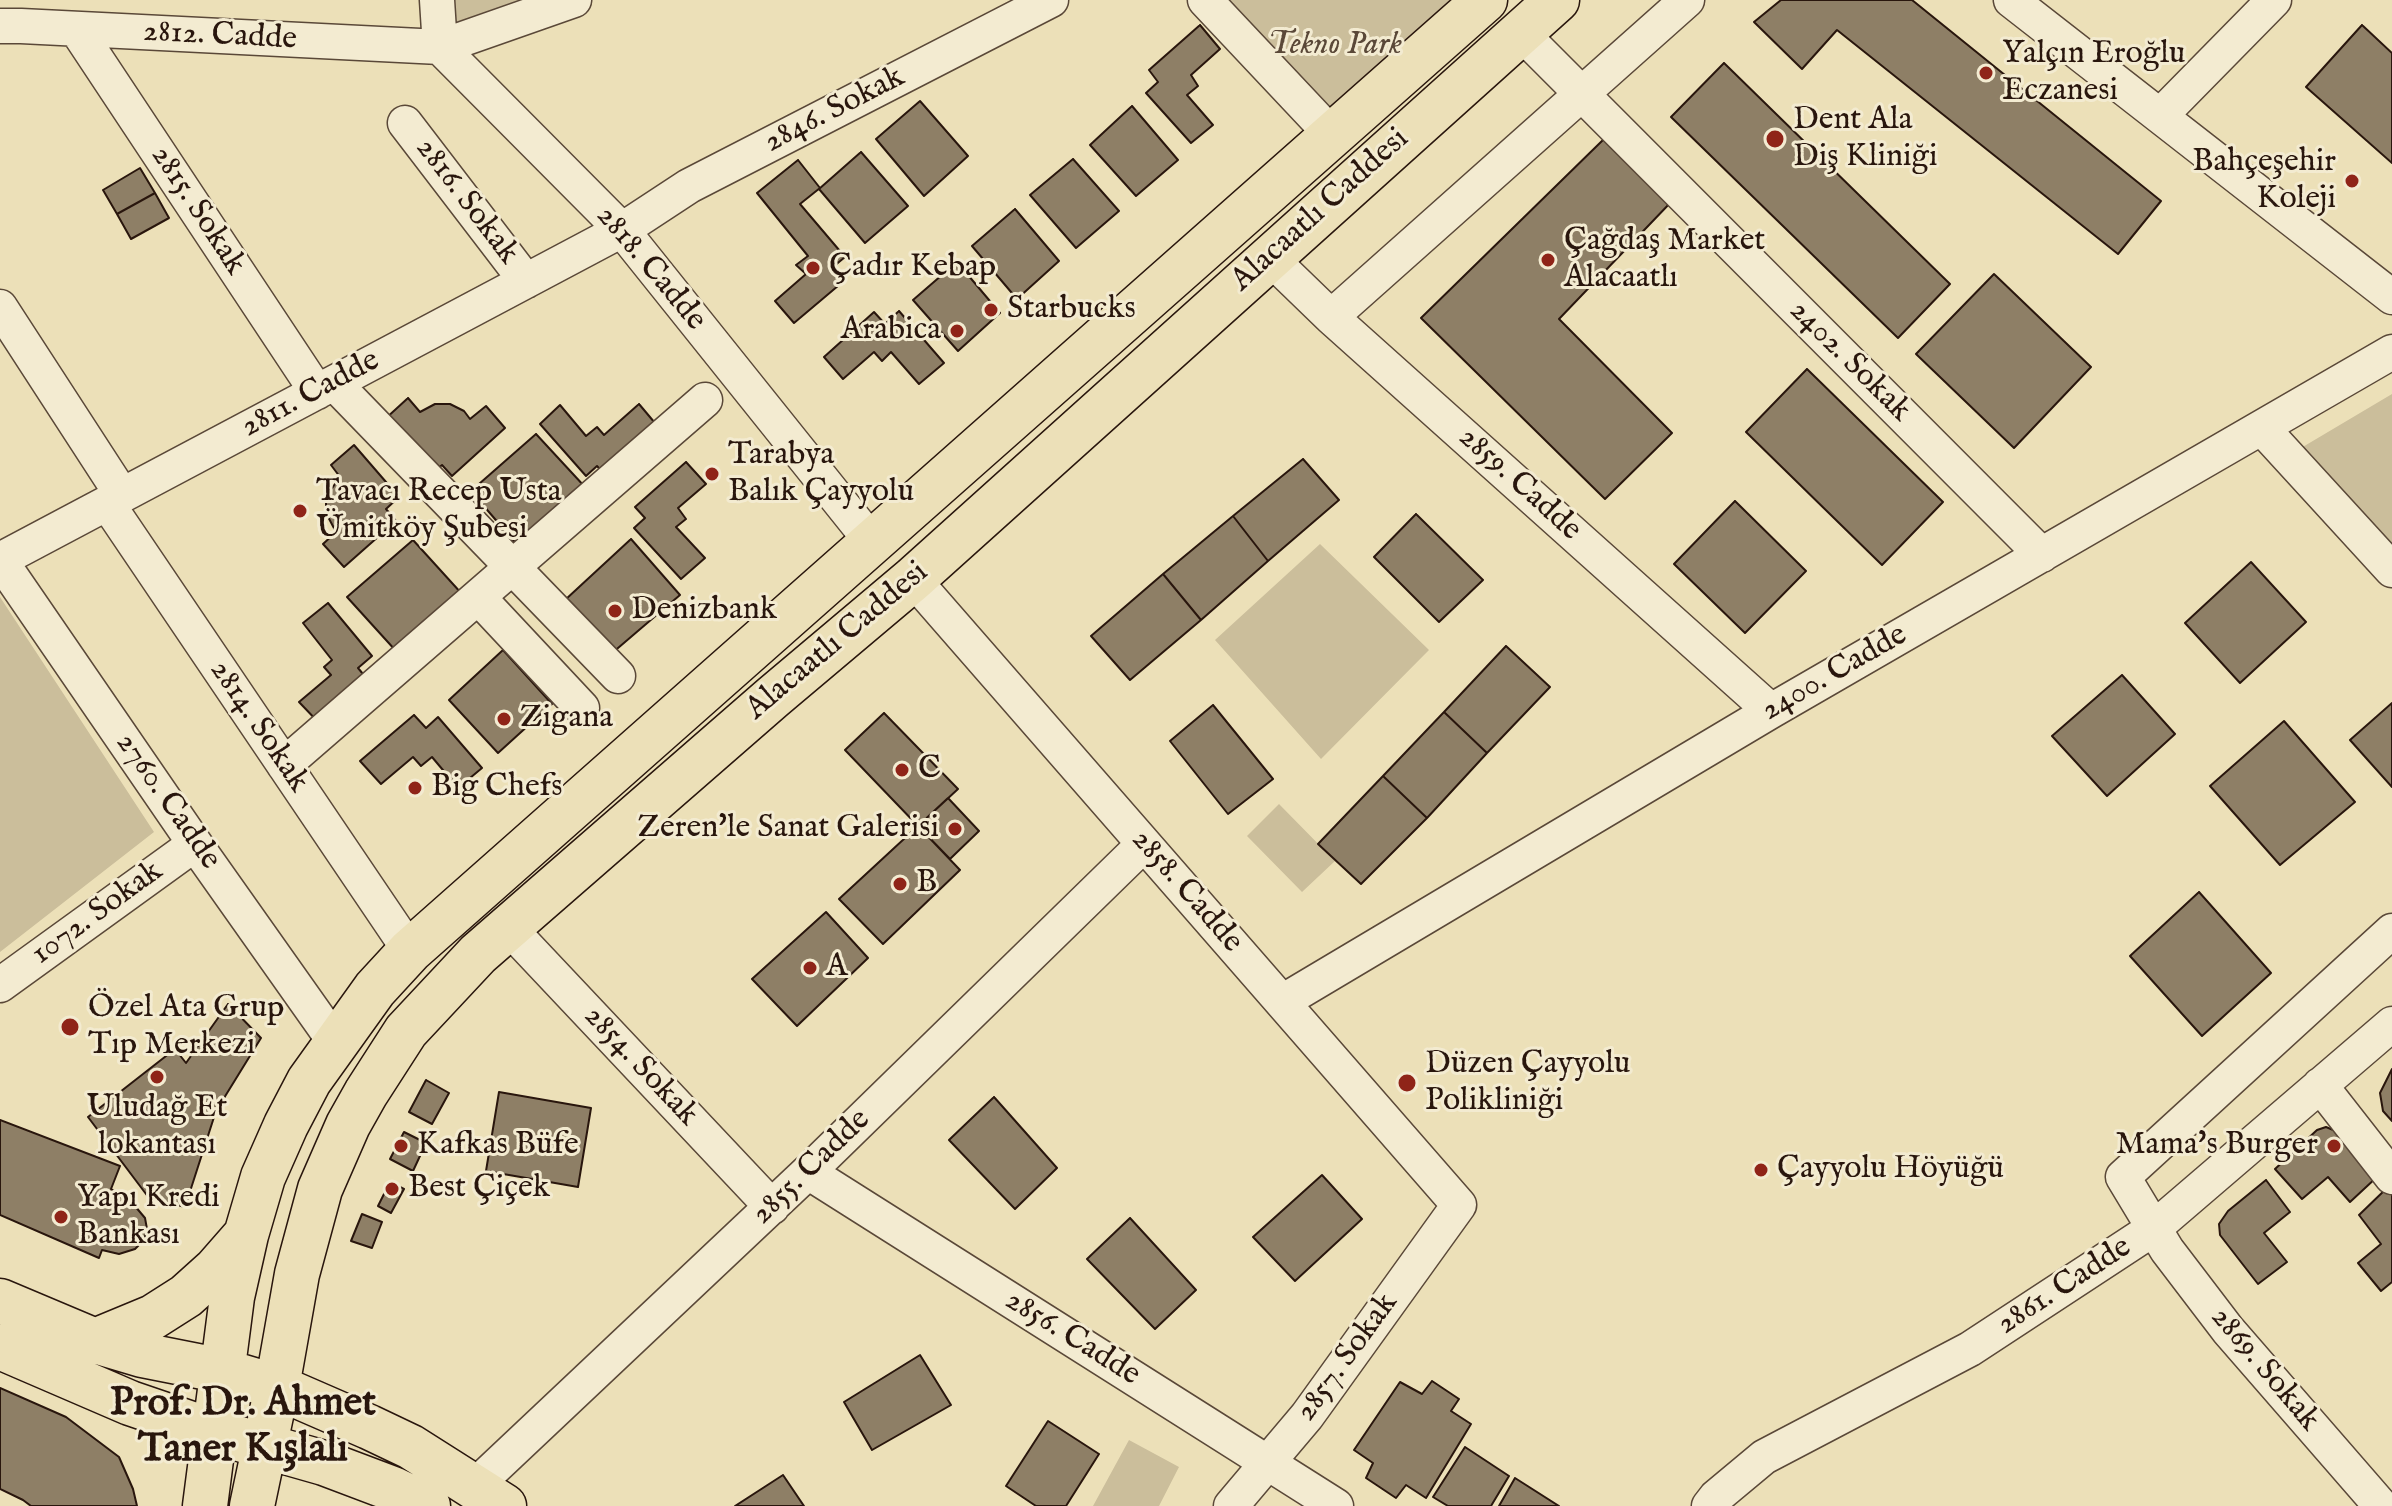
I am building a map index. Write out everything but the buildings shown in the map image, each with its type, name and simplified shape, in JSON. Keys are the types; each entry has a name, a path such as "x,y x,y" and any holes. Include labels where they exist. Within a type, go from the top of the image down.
{"main road":[{"name":"Alacaatlı Caddesi","path":"205,1506 232,1297 263,1177 309,1081 375,989 410,951 1485,0"},
{"name":"Alacaatlı Caddesi","path":"252,1506 297,1274 314,1211 332,1157 348,1125 406,1031 478,954 508,927 913,579 1557,0"},
{"path":"95,1341 153,1317 186,1296 216,1269 246,1235"},
{"path":"0,1301 95,1341 277,1387 391,1437 490,1496"},
{"path":"0,1347 130,1403 346,1471 428,1506"}],"street":[{"path":"437,0 440,47 574,0"},
{"name":"2846. Sokak","path":"622,230 689,186 1007,9 1051,0"},
{"path":"1205,0 1333,136"},
{"path":"1331,317 1687,0"},
{"path":"2011,0 2392,297"},
{"path":"2160,116 2274,0"},
{"name":"2812. Cadde","path":"15,17 77,30 440,47"},
{"name":"2815. Sokak","path":"77,30 325,388 513,567 618,676"},
{"name":"2402. Sokak","path":"1521,33 2042,555"},
{"name":"2818. Cadde","path":"440,47 622,230 872,542"},
{"name":"2816. Sokak","path":"405,123 526,281"},
{"name":"2811. Cadde","path":"0,560 622,230"},
{"name":"2859. Cadde","path":"1269,257 1331,317 1771,711"},
{"name":"2814. Sokak","path":"0,307 115,499 284,765 410,951"},
{"name":"2400. Cadde","path":"1282,1002 1771,711 2392,352"},
{"path":"284,765 705,400"},
{"path":"2262,428 2392,570"},
{"name":"2760. Cadde","path":"0,560 335,1042"},
{"name":"2858. Cadde","path":"913,579 1459,1205"},
{"path":"478,597 582,708"},
{"path":"510,632 545,600"},
{"name":"1072. Sokak","path":"0,985 195,844"},
{"name":"2855. Cadde","path":"490,1496 772,1207 1144,844"},
{"name":"2854. Sokak","path":"508,927 772,1207"},
{"name":"2869. Sokak","path":"2381,1506 2238,1342 2153,1229 2123,1177 2392,931"},
{"name":"2861. Cadde","path":"1709,1506 1764,1457 1970,1349 2153,1229 2392,1024"},
{"path":"2320,1085 2392,1177"},
{"name":"2856. Cadde","path":"808,1172 1336,1506"},
{"name":"2857. Sokak","path":"1231,1506 1327,1389 1459,1205"}],"green space":[{"path":"449,0 566,0 449,28"},
{"name":"Tekno Park","path":"1226,0 1455,0 1334,110"},
{"path":"2392,394 2392,570 2301,448"},
{"path":"1320,544 1429,650 1321,759 1215,640"},
{"path":"0,597 154,832 0,952"},
{"path":"1279,804 1335,861 1302,892 1247,836"},
{"path":"1129,1440 1179,1467 1159,1506 1093,1506"}],"place":[{"name":"Yalçın Eroğlu Eczanesi","path":"1986,73"},
{"name":"Dent Ala Diş Kliniği","path":"1775,139"},
{"name":"Bahçeşehir Koleji","path":"2352,181"},
{"name":"Çağdaş Market Alacaatlı","path":"1548,260"},
{"name":"Çadır Kebap","path":"813,268"},
{"name":"Starbucks","path":"991,310"},
{"name":"Arabica","path":"957,331"},
{"name":"Tarabya Balık Çayyolu","path":"712,474"},
{"name":"Tavacı Recep Usta Ümitköy Şubesi","path":"300,511"},
{"name":"Denizbank","path":"615,611"},
{"name":"Zigana","path":"504,719"},
{"name":"C","path":"902,770"},
{"name":"Big Chefs","path":"415,788"},
{"name":"Zeren'le Sanat Galerisi","path":"955,829"},
{"name":"B","path":"900,884"},
{"name":"A","path":"810,968"},
{"name":"Özel Ata Grup Tıp Merkezi","path":"70,1027"},
{"name":"Uludağ Et lokantası","path":"157,1077"},
{"name":"Düzen Çayyolu Polikliniği","path":"1407,1083"},
{"name":"Kafkas Büfe","path":"401,1146"},
{"name":"Mama's Burger","path":"2334,1146"},
{"name":"Çayyolu Höyüğü","path":"1761,1170"},
{"name":"Best Çiçek","path":"392,1189"},
{"name":"Yapı Kredi Bankası","path":"61,1217"}],"district":[{"name":"Prof. Dr. Ahmet Taner Kışlalı","path":"243,1429"}]}
